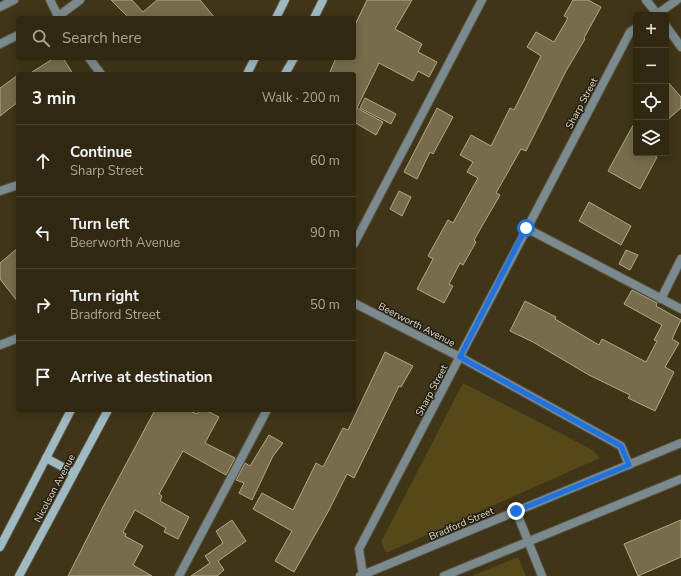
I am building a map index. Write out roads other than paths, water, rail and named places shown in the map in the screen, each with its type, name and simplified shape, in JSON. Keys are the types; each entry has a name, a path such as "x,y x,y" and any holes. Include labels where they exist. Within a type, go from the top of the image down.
{"main road":[{"path":"277,16 285,0"},
{"path":"315,16 323,0"},
{"path":"248,72 254,60"},
{"path":"286,72 293,60"},
{"name":"Nicolson Avenue","path":"0,547 70,412"},
{"name":"Nicolson Avenue","path":"19,576 107,412"},
{"path":"46,458 74,473"}],"street":[{"path":"0,7 14,0"},
{"path":"50,0 57,16"},
{"path":"60,16 80,0"},
{"path":"356,240 482,0"},
{"path":"646,0 655,12"},
{"path":"661,12 677,0"},
{"name":"Sharp Street","path":"362,576 359,549 526,228 630,32 633,30"},
{"path":"669,30 681,47"},
{"path":"0,44 16,36"},
{"path":"92,60 100,72"},
{"path":"0,191 16,186"},
{"path":"526,228 681,309"},
{"path":"661,299 681,259"},
{"name":"Beerworth Avenue","path":"356,304 460,357 621,446 629,465"},
{"path":"0,345 16,339"},
{"path":"179,576 265,412"},
{"name":"Bradford Street","path":"362,576 681,444"},
{"path":"444,576 681,479"},
{"path":"516,511 542,576"}]}
